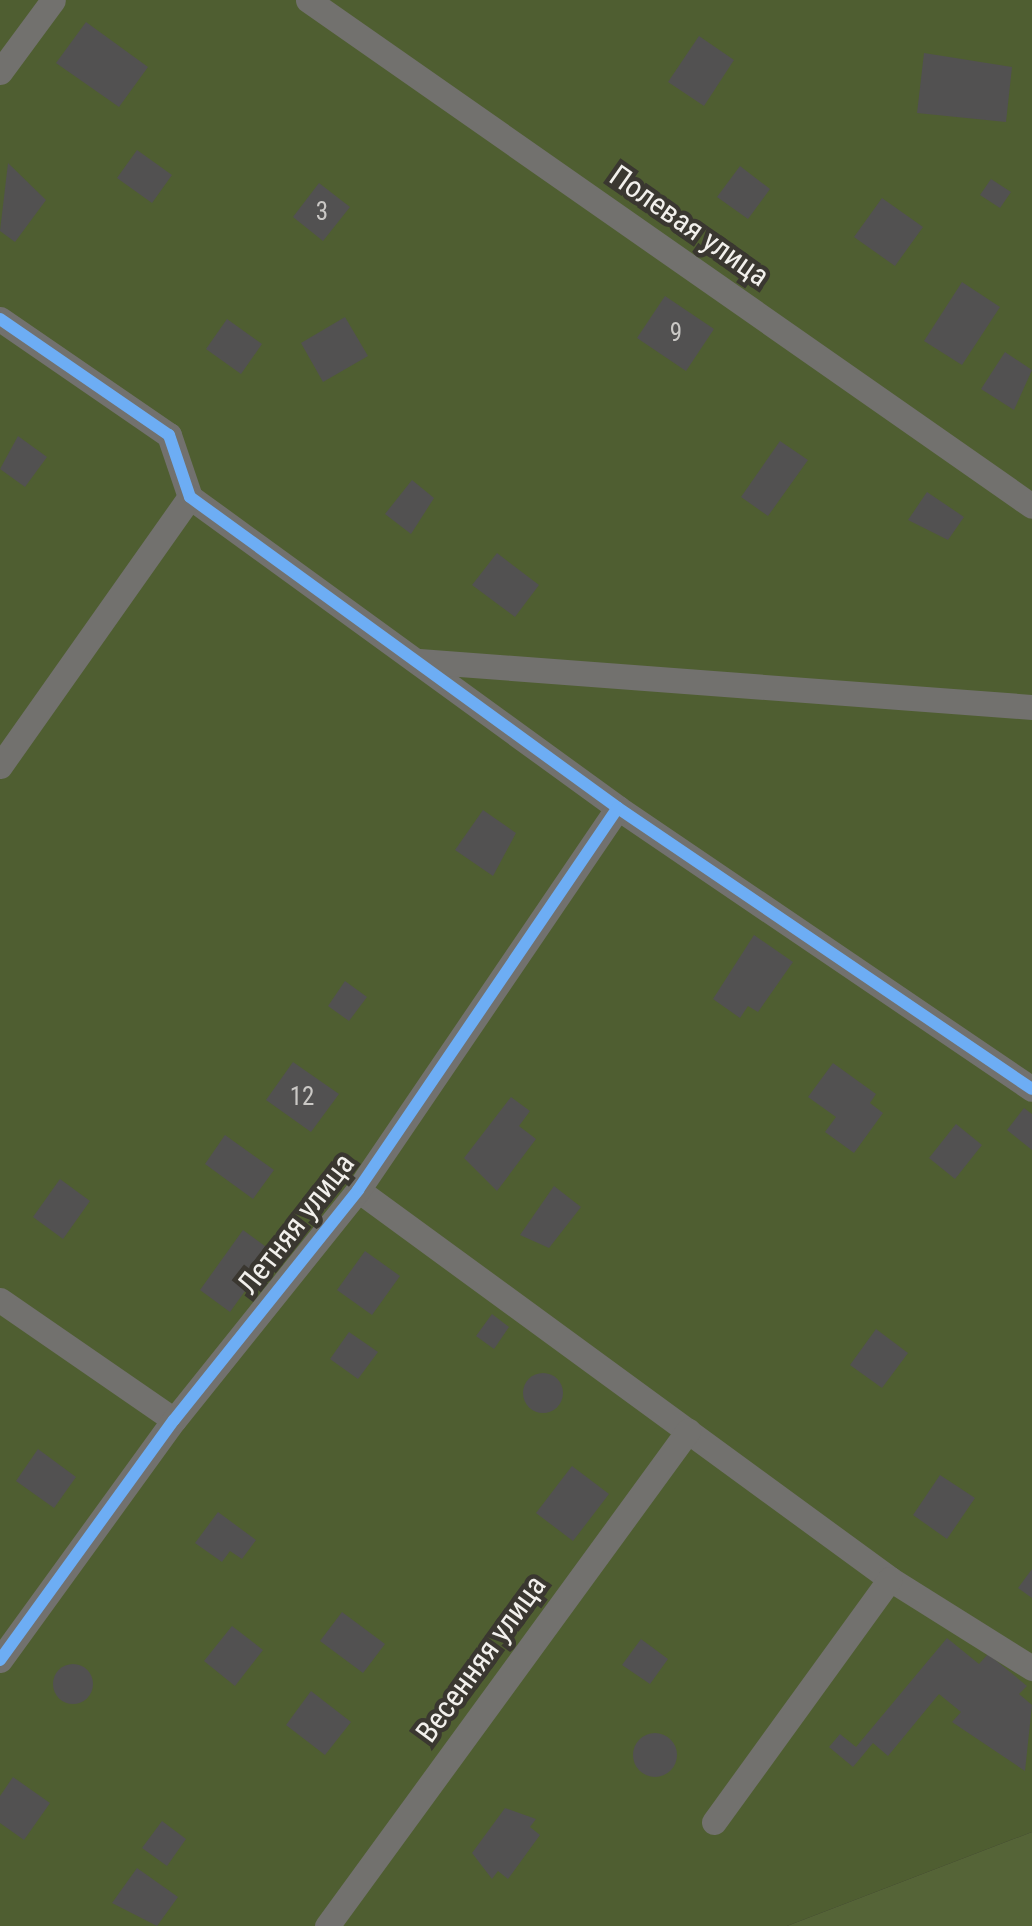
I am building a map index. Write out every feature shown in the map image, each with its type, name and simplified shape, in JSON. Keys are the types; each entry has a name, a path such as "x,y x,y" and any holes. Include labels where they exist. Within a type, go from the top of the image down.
{"street":[{"path":"0,72 52,0"},
{"name":"Полевая улица","path":"308,0 1032,506"},
{"path":"0,319 168,435 190,497 618,808 1032,1089"},
{"path":"0,766 190,497"},
{"path":"419,661 1032,707"},
{"name":"Летняя улица","path":"0,1660 174,1420 358,1190 618,808"},
{"path":"358,1190 890,1579 1032,1668"},
{"path":"0,1300 174,1420"},
{"name":"Весенняя улица","path":"327,1926 688,1431"},
{"path":"714,1822 890,1579"}],"green space":[{"path":"0,0 1032,0 1032,1832 787,1926 0,1926"},
{"path":"1032,1832 1032,1926 787,1926"}],"building":[{"path":"86,22 148,67 119,107 56,63"},
{"path":"699,36 734,60 704,106 668,82"},
{"path":"924,53 1012,67 1006,122 917,113"},
{"path":"137,150 172,175 152,203 117,178"},
{"path":"8,163 46,200 15,242 0,231"},
{"path":"740,166 770,189 748,219 717,197"},
{"path":"991,179 1011,192 1000,208 980,195"},
{"path":"319,183 350,207 323,241 293,217"},
{"path":"882,198 923,227 895,266 854,237"},
{"path":"962,282 1000,307 962,365 924,341"},
{"path":"665,296 714,329 686,371 637,338"},
{"path":"345,317 368,356 323,382 301,343"},
{"path":"227,319 262,344 241,374 206,349"},
{"path":"1005,352 1032,370 1014,410 981,389"},
{"path":"18,436 47,457 25,487 0,469"},
{"path":"780,441 808,460 768,516 741,497"},
{"path":"412,480 434,498 411,534 385,514"},
{"path":"927,492 964,517 948,540 908,520"},
{"path":"497,553 539,585 515,617 472,585"},
{"path":"483,810 516,833 493,876 455,850"},
{"path":"754,935 793,962 758,1012 748,1006 740,1018 713,999"},
{"path":"345,981 367,997 349,1021 328,1006"},
{"path":"293,1062 339,1094 311,1132 266,1100"},
{"path":"833,1063 876,1094 870,1103 883,1113 854,1153 825,1132 836,1117 808,1097"},
{"path":"511,1097 530,1111 519,1126 536,1139 497,1191 464,1158"},
{"path":"1024,1108 1032,1114 1032,1150 1007,1130"},
{"path":"956,1124 982,1145 955,1179 929,1158"},
{"path":"225,1135 274,1170 253,1199 205,1164"},
{"path":"60,1179 90,1201 63,1239 33,1217"},
{"path":"554,1186 581,1207 549,1248 520,1235"},
{"path":"243,1230 273,1252 230,1312 200,1290"},
{"path":"365,1251 400,1276 372,1315 337,1290"},
{"path":"492,1314 509,1327 494,1349 476,1336"},
{"path":"876,1329 908,1353 882,1388 850,1365"},
{"path":"349,1332 378,1352 358,1379 330,1359"},
{"path":"543,1373 557,1379 563,1393 557,1407 543,1413 529,1407 523,1393 529,1379"},
{"path":"38,1449 76,1477 54,1508 16,1481"},
{"path":"572,1466 609,1494 573,1541 536,1513"},
{"path":"940,1475 975,1498 947,1539 913,1515"},
{"path":"218,1512 256,1540 242,1559 230,1551 222,1562 195,1543"},
{"path":"1032,1569 1032,1598 1018,1588"},
{"path":"342,1612 385,1644 363,1673 320,1641"},
{"path":"232,1626 263,1650 235,1686 204,1661"},
{"path":"947,1638 979,1664 988,1654 1027,1686 1019,1694 1032,1705 1025,1771 952,1722 961,1712 939,1694 888,1756 873,1743 853,1767 829,1747 840,1734 856,1747"},
{"path":"641,1639 668,1659 650,1684 622,1665"},
{"path":"73,1664 87,1670 93,1684 87,1698 73,1704 59,1698 53,1684 59,1670"},
{"path":"311,1691 351,1722 325,1755 286,1725"},
{"path":"655,1733 671,1739 677,1755 671,1771 655,1777 639,1771 633,1755 639,1739"},
{"path":"13,1777 50,1803 24,1840 0,1823 0,1796"},
{"path":"505,1808 536,1819 530,1827 540,1835 508,1879 498,1871 492,1879 472,1853"},
{"path":"162,1821 186,1839 167,1866 142,1848"},
{"path":"137,1868 178,1897 157,1926 112,1903"}],"cycle path":[{"path":"0,319 169,435 190,497 618,808 1032,1089"},
{"path":"0,1660 174,1420 358,1190 618,808"}]}
